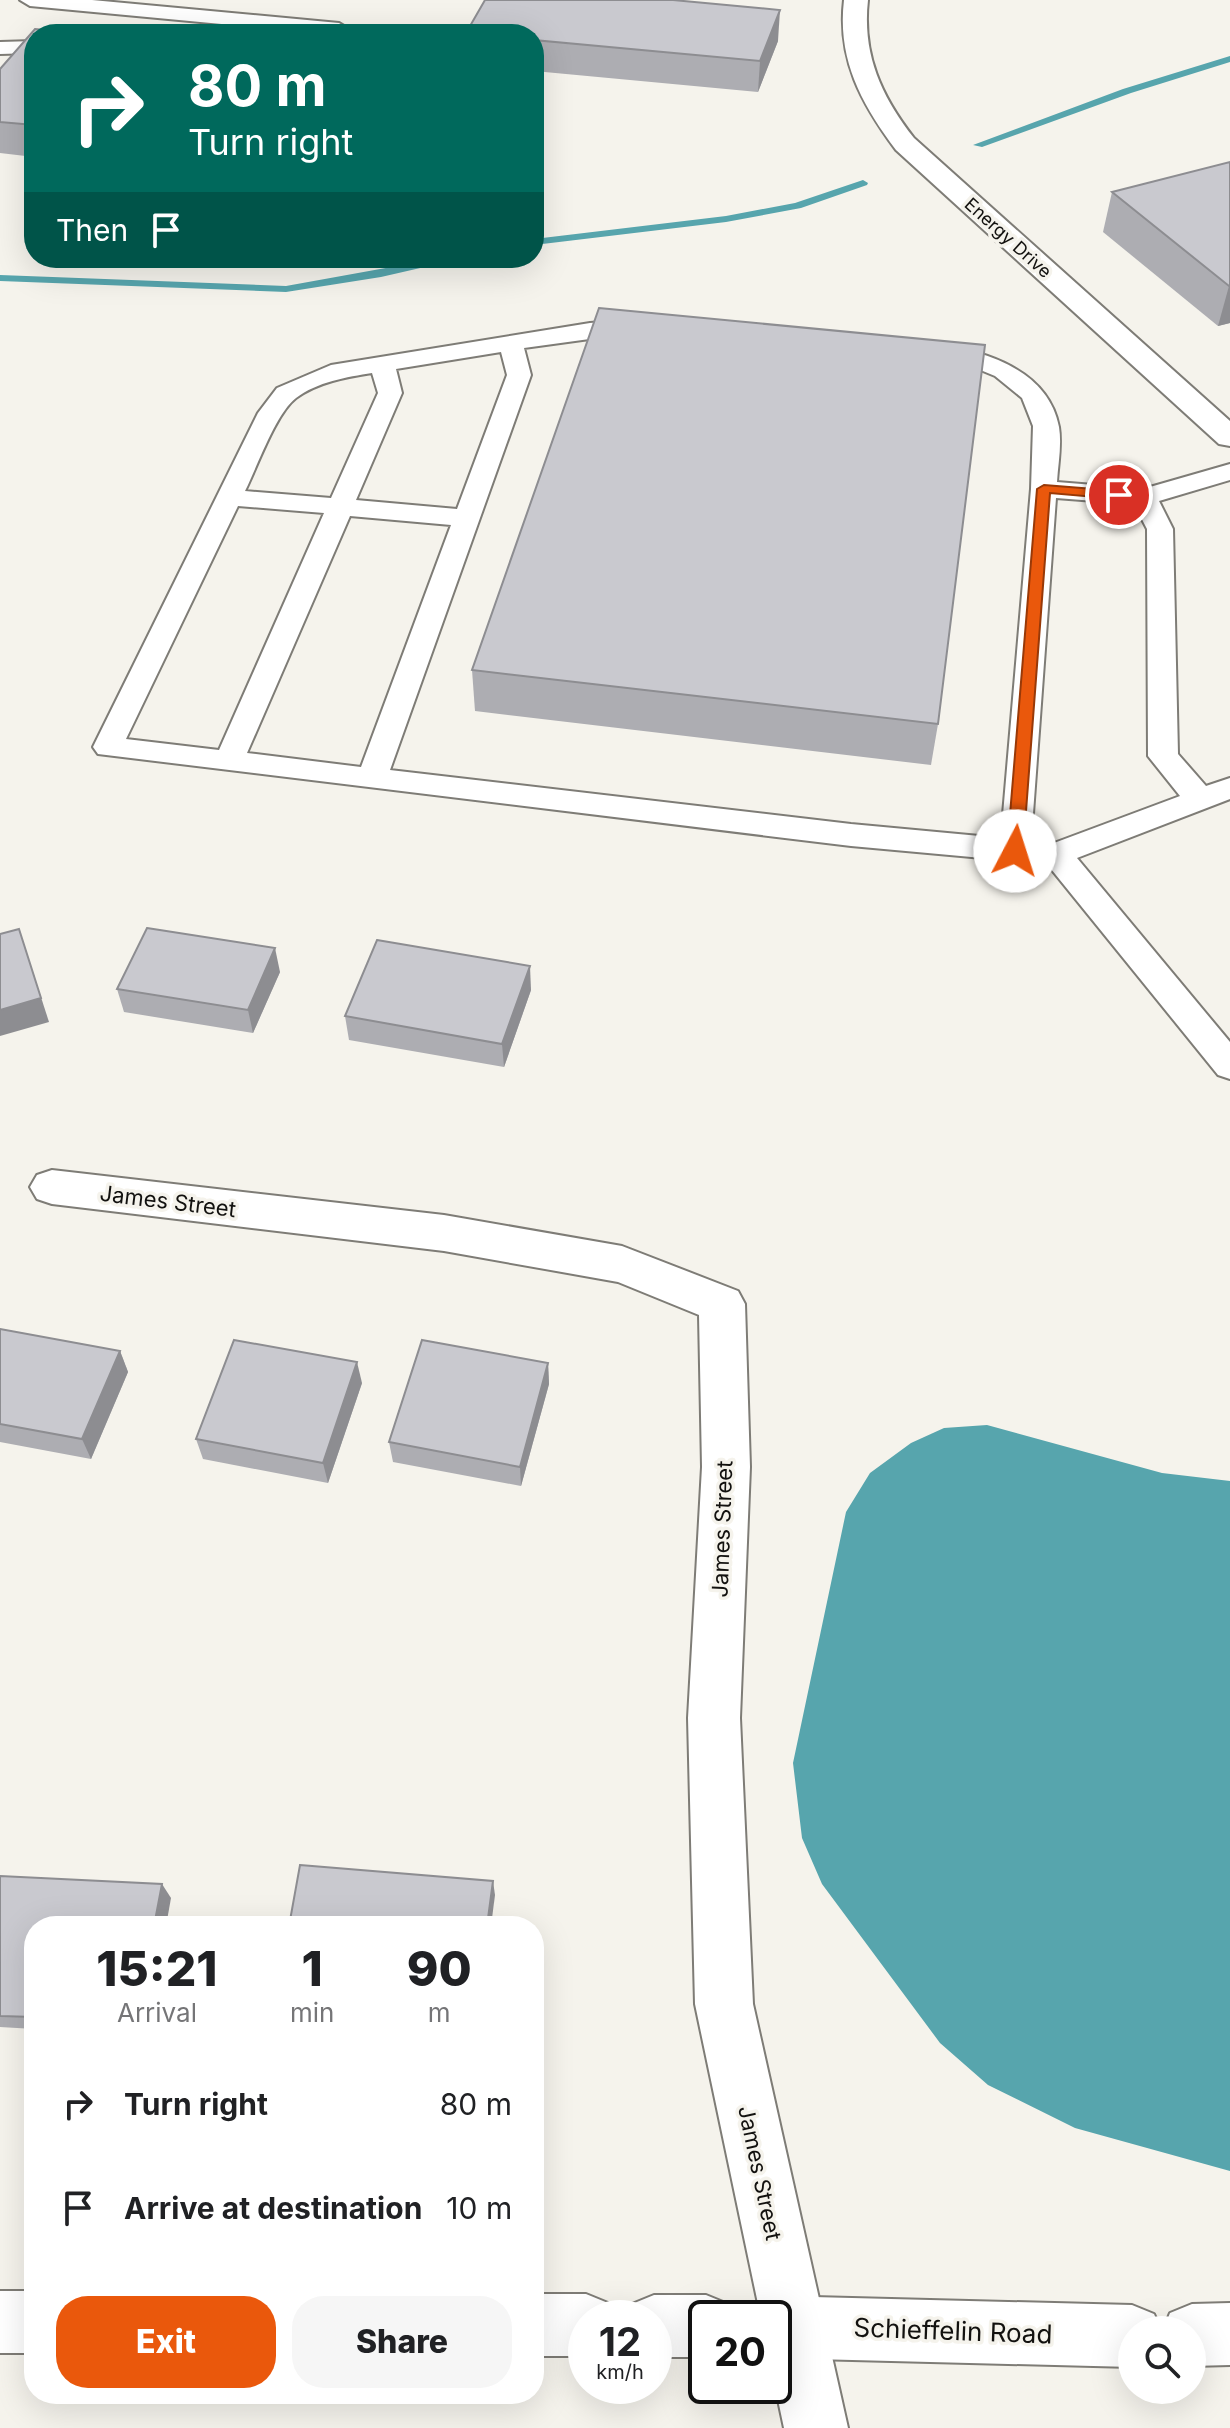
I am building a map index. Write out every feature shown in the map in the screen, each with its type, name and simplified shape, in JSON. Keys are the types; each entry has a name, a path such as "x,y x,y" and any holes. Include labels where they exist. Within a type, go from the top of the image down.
{"street":[{"name":"Energy Drive","path":"856,0 854,48 860,69 880,113 905,144 1230,437"},
{"name":"James Street","path":"52,1187 444,1233 622,1264 722,1304 726,1467 714,1718 724,2004 778,2300"},
{"path":"0,2322 24,2322"},
{"path":"544,2325 568,2325"},
{"name":"Schieffelin Road","path":"792,2327 1118,2336"},
{"path":"1206,2335 1230,2334"},
{"name":"James Street","path":"792,2355 816,2428"}],"lane":[{"path":"30,0 286,24"},
{"path":"0,48 24,47"},
{"path":"671,327 622,326 331,372 286,393 271,413 108,747 851,835 1056,854 1215,794"},
{"path":"372,778 519,375 511,343"},
{"path":"907,348 966,355 991,363 1027,390 1041,408 1046,427 1044,489 1015,851"},
{"path":"229,761 390,393 382,364"},
{"path":"1044,489 1144,497 1230,472"},
{"path":"229,497 466,518"},
{"path":"1144,497 1160,529 1163,756 1215,794"},
{"path":"1056,854 1230,1066"}],"water":[{"path":"987,1425 1162,1473 1230,1481 1230,2171 1075,2128 988,2085 940,2043 822,1884 802,1838 793,1763 846,1512 870,1473 911,1443 944,1428"}],"building":[{"path":"485,0 673,0 780,10 760,61 544,41 544,24 471,24"},
{"path":"24,42 24,124 0,122 0,69"},
{"path":"1230,162 1230,285 1229,286 1112,192"},
{"path":"599,308 985,345 938,724 472,670"},
{"path":"147,928 275,948 248,1010 117,989"},
{"path":"19,929 41,998 0,1010 0,934"},
{"path":"377,940 530,966 502,1044 345,1016"},
{"path":"0,1329 120,1351 82,1439 0,1424"},
{"path":"234,1340 357,1362 323,1463 196,1439"},
{"path":"422,1340 548,1363 520,1467 389,1442"},
{"path":"300,1865 493,1881 488,1916 291,1916"},
{"path":"0,1876 162,1884 156,1916 24,1916 24,2017 0,2016"}],"waterway":[{"path":"978,145 1127,91 1230,59"},
{"path":"544,241 726,219 797,206 863,183"},
{"path":"0,278 286,289 410,268"}],"route":[{"path":"1015,851 1044,489 1119,495"}]}
